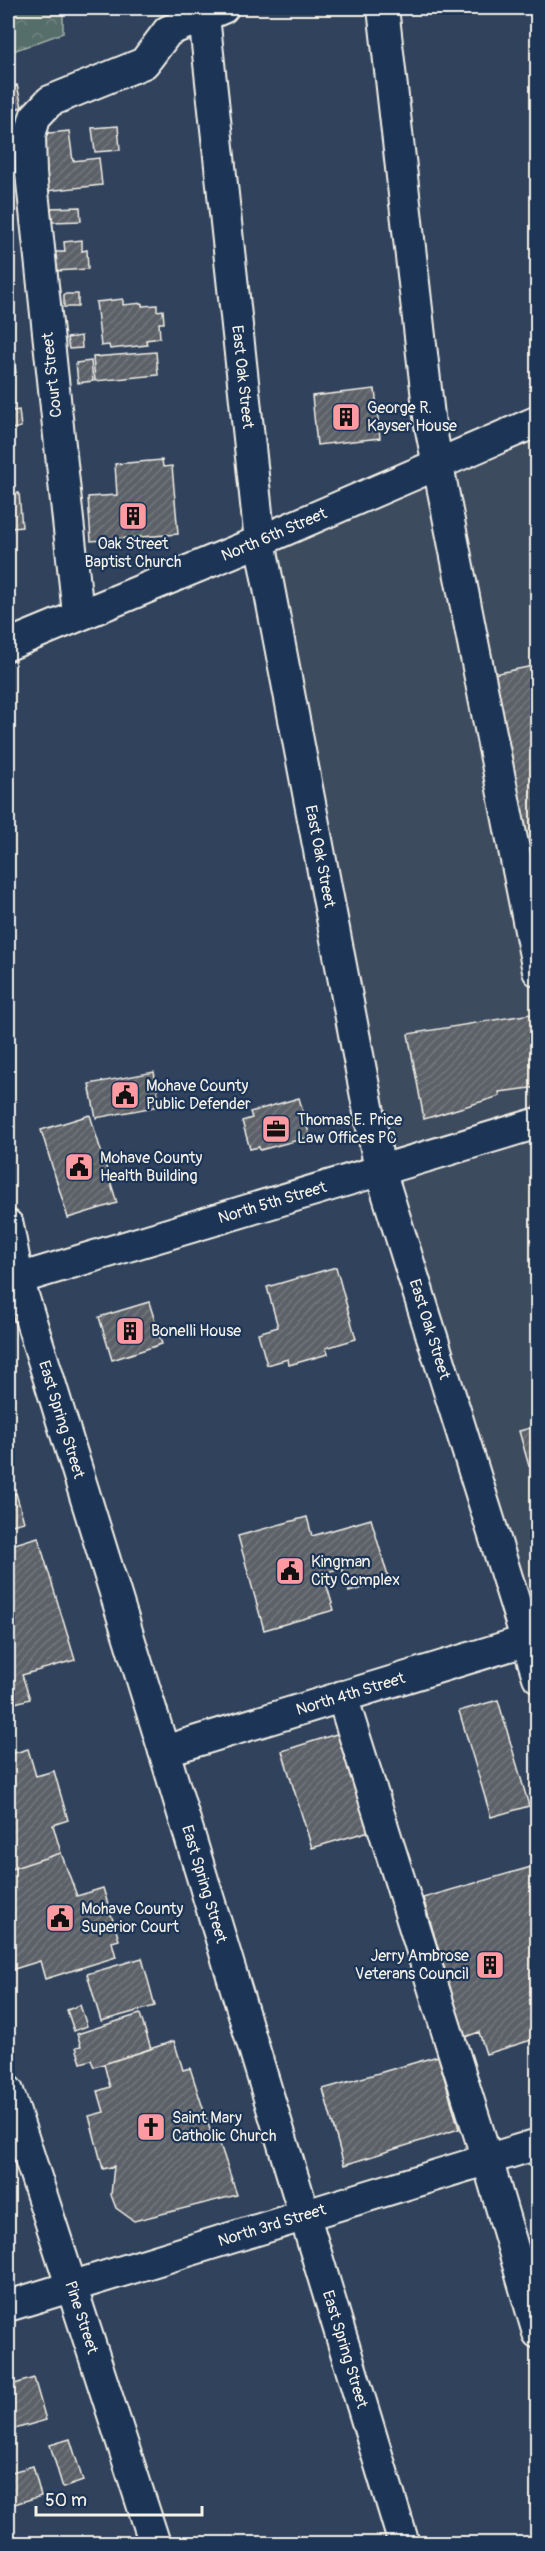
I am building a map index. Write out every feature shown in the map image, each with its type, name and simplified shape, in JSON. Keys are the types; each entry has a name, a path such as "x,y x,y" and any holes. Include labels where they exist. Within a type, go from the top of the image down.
{"street":[{"path":"384,8 430,425 537,971"},
{"name":"Court Street","path":"78,614 31,173 30,136 35,117 50,101 144,63 168,31 214,12"},
{"name":"East Oak Street","path":"214,12 260,542 380,1170 532,1638 537,1677"},
{"name":"North 6th Street","path":"8,645 78,614 260,542 537,421"},
{"name":"North 5th Street","path":"13,1281 537,1123"},
{"name":"East Spring Street","path":"8,1225 13,1281 165,1750 404,2544"},
{"name":"North 4th Street","path":"165,1750 532,1638"},
{"path":"342,1696 487,2159 537,2333"},
{"name":"Pine Street","path":"8,2091 154,2544"},
{"name":"North 3rd Street","path":"8,2306 70,2285 537,2144"}],"shaded area":[{"path":"537,422 537,1677 380,1170 260,541"}],"green space":[{"path":"8,8 63,8 63,33 8,53"}],"building":[{"path":"17,85 22,107 8,111 8,88"},
{"path":"118,126 120,150 95,152 92,128"},
{"path":"69,131 73,161 99,158 102,185 46,191 40,134"},
{"path":"80,207 81,221 52,222 51,208"},
{"path":"82,240 82,251 87,250 88,269 56,271 55,252 65,252 64,242"},
{"path":"64,294 78,294 78,307 64,307"},
{"path":"123,299 123,305 142,303 142,306 157,305 157,311 163,310 164,323 159,323 160,338 146,340 147,345 110,349 109,345 101,346 96,302"},
{"path":"81,336 82,348 69,349 67,338"},
{"path":"156,352 158,375 95,381 93,357"},
{"path":"8,358 14,359 16,373 8,376"},
{"path":"91,361 93,381 78,383 76,363"},
{"name":"George R. Kayser House","path":"375,389 380,438 317,445 312,396"},
{"path":"12,402 13,411 19,410 21,427 8,430 8,403"},
{"name":"Oak Street Baptist Church","path":"162,460 163,467 172,466 178,534 91,541 88,497 117,495 115,464"},
{"path":"19,493 22,527 12,528 12,532 8,533 8,495"},
{"path":"538,665 538,840 521,844 488,675"},
{"path":"538,858 538,897 527,860"},
{"path":"531,1014 538,1050 538,1087 499,1092 500,1096 424,1119 408,1034"},
{"name":"Mohave County Public Defender","path":"154,1072 160,1106 96,1118 89,1084"},
{"name":"Thomas E. Price Law Offices PC","path":"299,1098 310,1137 260,1150 259,1147 250,1149 242,1121 252,1118 250,1112"},
{"name":"Mohave County Health Building","path":"90,1115 117,1203 68,1218 41,1130"},
{"path":"336,1267 356,1339 326,1348 328,1354 289,1365 288,1359 267,1365 258,1333 278,1327 267,1287"},
{"name":"Bonelli House","path":"149,1302 162,1344 112,1360 99,1317"},
{"path":"538,1426 538,1464 529,1466 519,1431"},
{"path":"16,1493 24,1522 8,1526 8,1496"},
{"name":"Kingman City Complex","path":"307,1517 312,1536 371,1519 389,1580 349,1592 342,1568 323,1573 334,1610 264,1630 238,1536"},
{"path":"38,1537 75,1660 22,1675 30,1699 8,1705 8,1546"},
{"path":"498,1700 529,1806 491,1817 459,1711"},
{"path":"343,1732 373,1830 312,1848 282,1751"},
{"path":"28,1749 36,1776 54,1771 68,1820 53,1825 61,1853 8,1870 8,1755"},
{"name":"Mohave County Superior Court","path":"61,1853 77,1896 103,1888 119,1940 112,1942 116,1957 45,1979 40,1961 8,1971 8,1870"},
{"name":"Jerry Ambrose Veterans Council","path":"538,1865 538,2038 486,2054 479,2032 465,2037 423,1898"},
{"path":"142,1958 155,2006 101,2021 87,1974"},
{"path":"80,2005 87,2026 74,2031 67,2010"},
{"path":"140,2014 151,2049 94,2067 91,2060 81,2063 76,2047 81,2046 77,2034"},
{"name":"Saint Mary Catholic Church","path":"174,2041 183,2070 190,2068 213,2139 218,2138 237,2195 134,2221 116,2208 111,2195 114,2166 103,2169 89,2116 104,2112 98,2091 110,2087 104,2064"},
{"path":"438,2056 459,2129 344,2165 323,2089"},
{"path":"34,2378 46,2420 8,2431 8,2386"},
{"path":"70,2439 83,2481 63,2488 50,2445"},
{"path":"33,2466 41,2496 8,2506 8,2473"}],"place":[{"name":"George R. Kayser House","path":"346,417"},
{"name":"Oak Street Baptist Church","path":"133,516"},
{"name":"Mohave County Public Defender","path":"125,1095"},
{"name":"Thomas E. Price Law Offices PC","path":"276,1129"},
{"name":"Mohave County Health Building","path":"79,1167"},
{"name":"Bonelli House","path":"130,1331"},
{"name":"Kingman City Complex","path":"290,1571"},
{"name":"Mohave County Superior Court","path":"60,1918"},
{"name":"Jerry Ambrose Veterans Council","path":"490,1965"},
{"name":"Saint Mary Catholic Church","path":"151,2127"}]}
